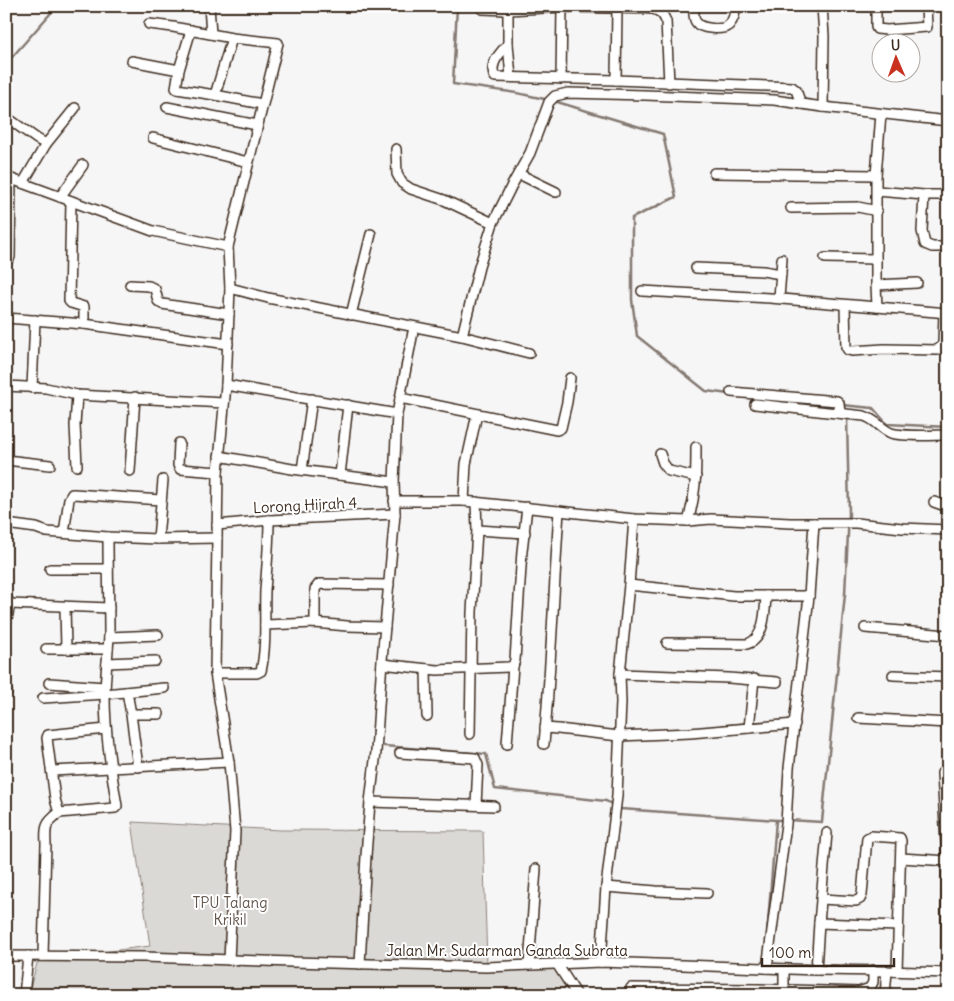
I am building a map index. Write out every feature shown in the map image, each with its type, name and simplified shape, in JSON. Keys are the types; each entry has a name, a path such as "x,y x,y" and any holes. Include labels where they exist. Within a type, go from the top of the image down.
{"street":[{"path":"209,6 211,34"},
{"path":"694,6 695,20 701,27 726,28 734,18 736,6"},
{"path":"822,6 824,45 823,107"},
{"path":"876,6 876,27 887,30 927,27 926,6"},
{"path":"561,79 562,7"},
{"path":"482,8 508,10 562,7 659,11 664,15 666,21 669,83"},
{"path":"616,80 617,8"},
{"path":"508,10 510,77"},
{"path":"149,24 232,38 278,43 228,246 230,288 226,384 218,472 215,673 229,762 235,831 229,960"},
{"path":"191,30 175,86 177,89 216,94 262,104"},
{"path":"216,94 232,38"},
{"path":"508,44 499,54 493,66 493,72 496,77 792,88 796,90 801,104"},
{"path":"132,61 179,70"},
{"path":"462,336 493,223 532,149 552,99 568,93 645,94 774,100 948,122"},
{"path":"167,107 257,125"},
{"path":"23,183 46,144 75,108"},
{"path":"877,307 876,175 881,114"},
{"path":"6,117 46,144"},
{"path":"153,138 248,162"},
{"path":"396,149 397,174 402,183 411,189 444,200 493,223"},
{"path":"60,197 83,165"},
{"path":"714,173 876,175"},
{"path":"519,174 556,192"},
{"path":"6,262 10,257 8,178 153,230 228,246"},
{"path":"877,191 948,195"},
{"path":"924,195 922,231 925,244 932,247 948,247"},
{"path":"72,201 69,301 71,304 84,307 84,324"},
{"path":"791,208 858,207 877,211"},
{"path":"351,314 371,234"},
{"path":"825,258 876,259"},
{"path":"779,298 782,259"},
{"path":"696,268 763,271 781,274"},
{"path":"876,285 917,283"},
{"path":"130,285 149,286 155,289 158,301 162,304 229,314"},
{"path":"230,288 268,298 462,336 530,353"},
{"path":"642,290 779,298 946,313 943,344 938,350 884,349 852,351 846,347 845,305"},
{"path":"6,318 84,324 228,344"},
{"path":"32,388 35,320"},
{"path":"360,964 370,802 376,752 395,514 394,482 397,414 414,327"},
{"path":"400,398 559,430 567,402 570,378"},
{"path":"226,384 397,414"},
{"path":"6,386 46,388 77,395 224,403"},
{"path":"731,392 832,400 843,411"},
{"path":"77,395 74,425 77,466"},
{"path":"130,471 135,397"},
{"path":"302,470 312,399"},
{"path":"755,404 843,411 871,418 890,432 899,434 948,435"},
{"path":"340,475 348,405"},
{"path":"464,501 466,464 477,414"},
{"path":"179,443 178,465 180,469 218,472"},
{"path":"688,521 693,504 696,477 696,447"},
{"path":"660,454 662,463 669,471 696,477"},
{"path":"219,456 302,470 394,482"},
{"path":"6,460 50,466"},
{"path":"158,539 163,480"},
{"path":"64,533 69,499 72,494 161,500"},
{"path":"394,501 464,501 634,518 688,521 711,519 790,523 856,523 948,530"},
{"path":"470,734 472,612 477,530 476,502"},
{"path":"934,502 948,507"},
{"path":"507,744 527,507"},
{"path":"544,744 559,511"},
{"name":"Lorong Hijrah 4","path":"217,525 269,520 395,514"},
{"path":"601,962 606,887 617,796 621,702 620,674 634,518"},
{"path":"215,673 257,673 261,671 265,625 269,520"},
{"path":"768,968 786,824 789,768 809,596 814,523"},
{"path":"6,524 36,528 47,532 108,537 158,539 217,538"},
{"path":"477,530 524,533"},
{"path":"43,956 47,823 59,813 117,807 106,729 105,691 109,608 108,537"},
{"path":"50,570 108,569"},
{"path":"315,623 315,589 319,584 389,585"},
{"path":"629,585 734,596 809,596"},
{"path":"667,643 753,643 757,639 765,617 766,596"},
{"path":"6,623 8,600 65,607 109,608"},
{"path":"65,607 66,649"},
{"path":"265,625 315,623 385,627"},
{"path":"865,628 948,635"},
{"path":"108,637 158,635"},
{"path":"46,649 108,648"},
{"path":"107,663 155,661"},
{"path":"382,664 437,670 509,668 513,666"},
{"path":"426,669 427,716"},
{"path":"620,674 777,682"},
{"path":"893,675 948,677"},
{"path":"750,728 754,680"},
{"path":"49,683 105,691 127,692 164,688"},
{"path":"43,698 105,691"},
{"path":"127,692 138,767"},
{"path":"131,714 159,714"},
{"path":"858,718 948,723"},
{"path":"545,728 619,736 690,733 794,724"},
{"path":"59,813 55,799 47,738 49,734 106,729"},
{"path":"400,753 475,758 478,765 476,805"},
{"path":"52,770 229,762"},
{"path":"947,973 947,861 942,773 948,773"},
{"path":"370,802 494,806"},
{"path":"816,970 827,833"},
{"path":"821,898 856,901 860,899 862,895 867,839 869,836 900,838 897,971"},
{"path":"901,858 947,861"},
{"path":"528,965 536,868"},
{"path":"606,887 707,893"},
{"path":"819,923 898,926"},
{"name":"Jalan Mr. Sudarman Ganda Subrata","path":"6,956 486,967 601,962 947,973"},
{"path":"24,995 28,956"},
{"path":"558,964 577,995"},
{"path":"784,968 784,990"},
{"path":"631,988 748,992 784,990 859,992 870,988 873,970"},
{"path":"885,995 887,970"}],"green space":[{"name":"TPU Talang Krikil","path":"132,822 280,830 483,831 487,964 556,969 575,995 28,995 38,960 150,946"}],"waterway":[{"path":"6,64 57,6"},
{"path":"457,6 453,84 517,93 549,100"},
{"path":"554,101 663,134 676,197 632,218 632,300 637,336 706,391 729,394"},
{"path":"842,405 873,408 887,424 948,427"},
{"path":"789,820 822,822 845,594 849,513 847,417"},
{"path":"384,746 486,754 495,789 606,801 613,805"},
{"path":"618,808 776,820"},
{"path":"767,936 776,820 783,820"}]}
